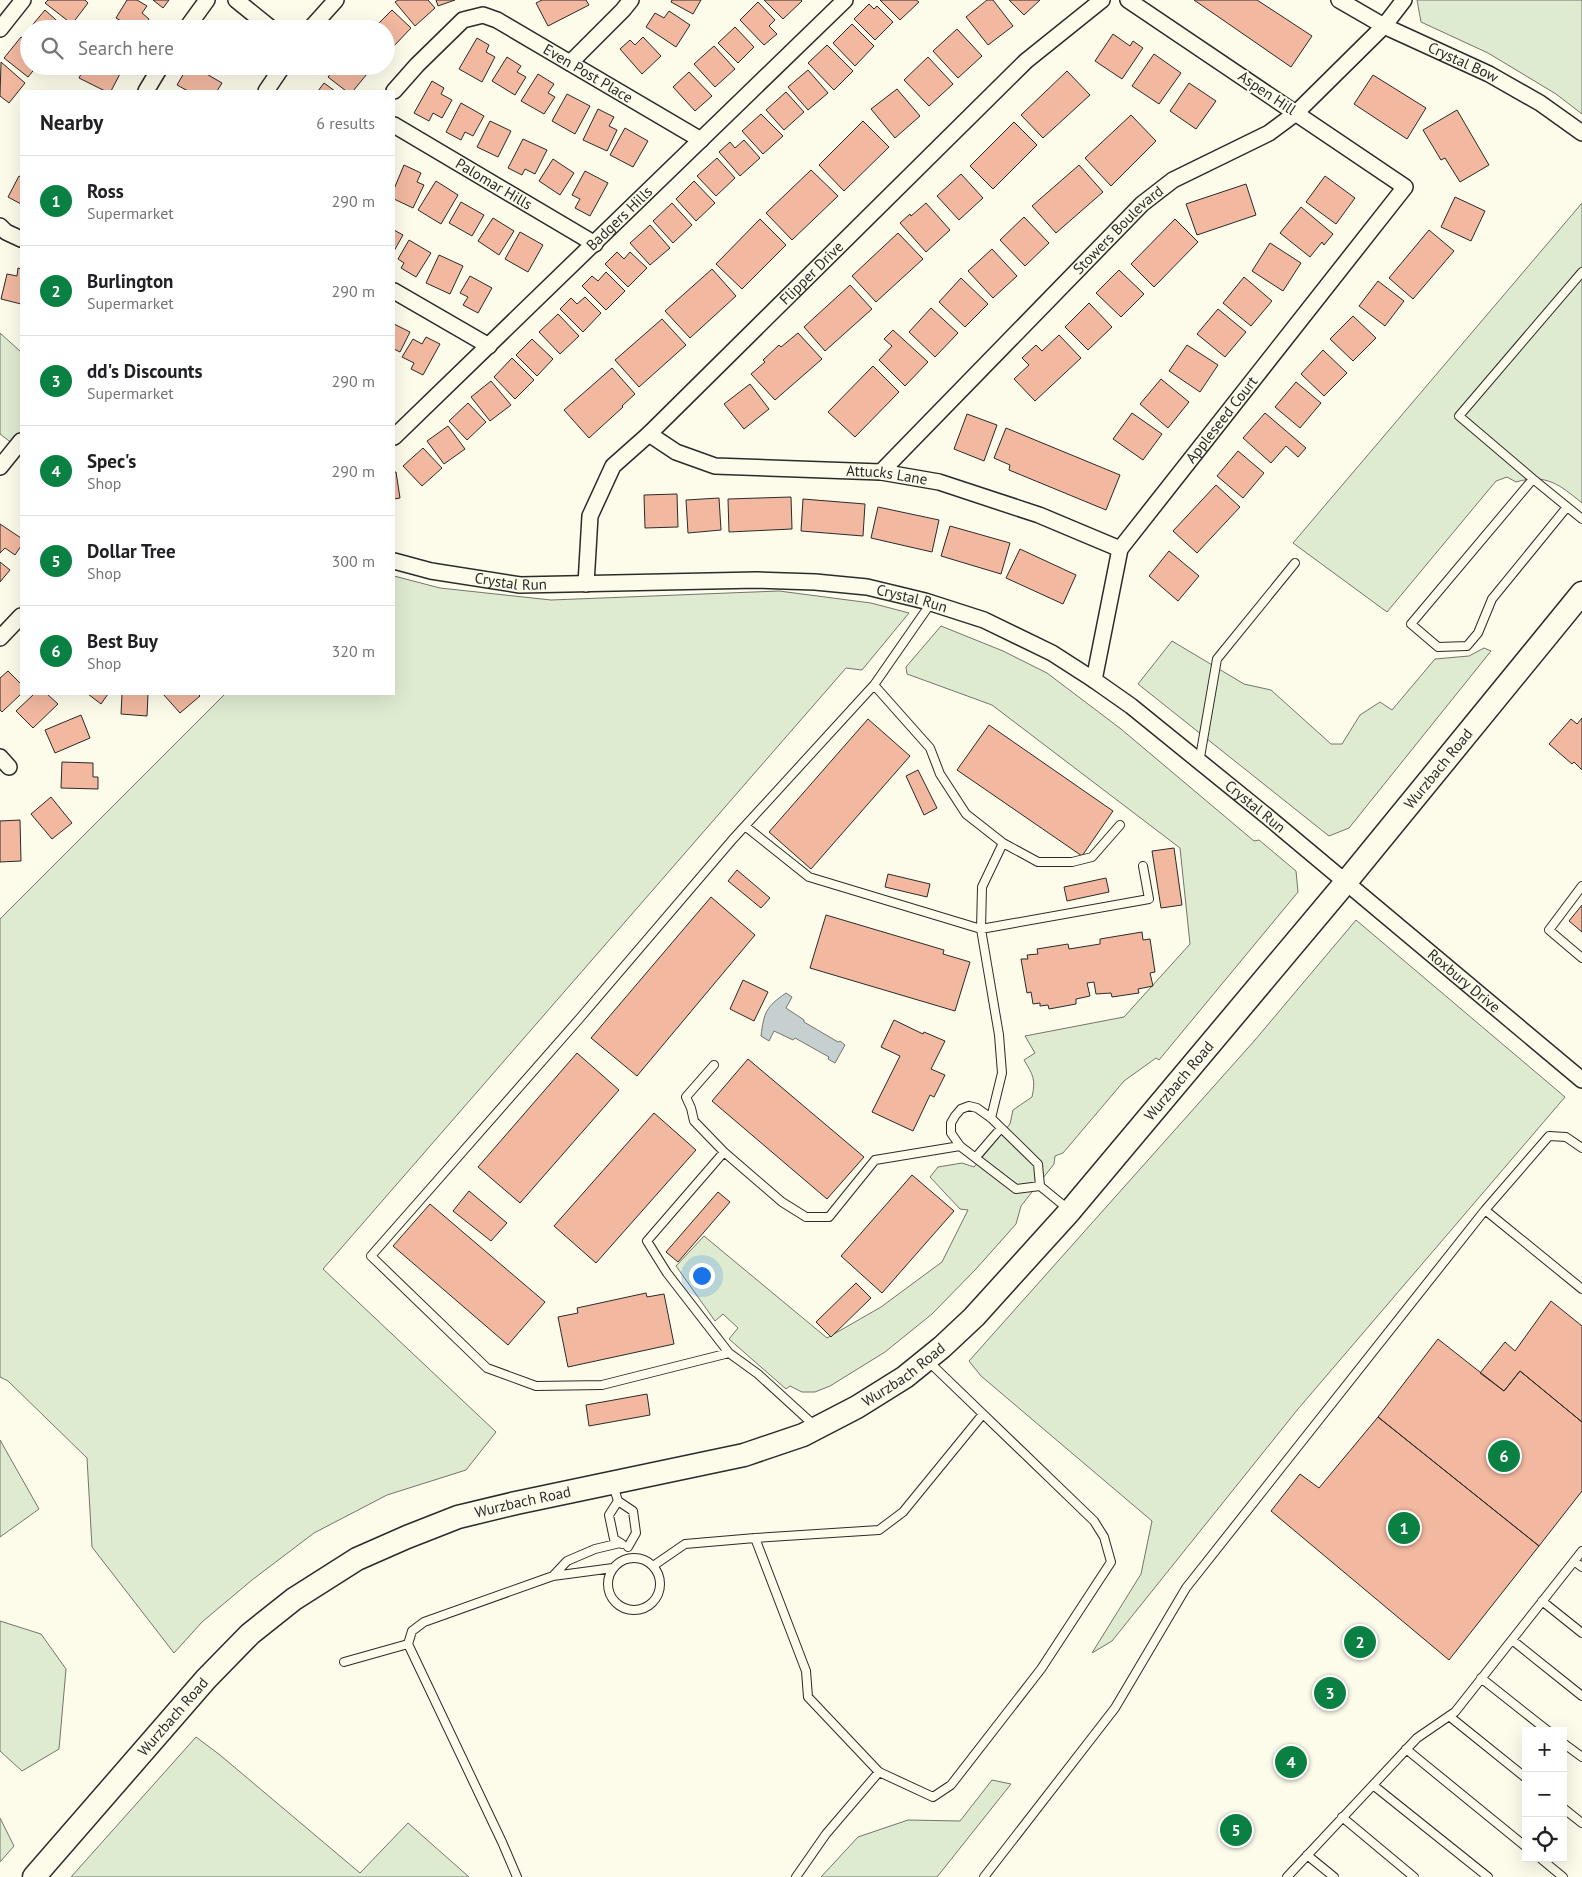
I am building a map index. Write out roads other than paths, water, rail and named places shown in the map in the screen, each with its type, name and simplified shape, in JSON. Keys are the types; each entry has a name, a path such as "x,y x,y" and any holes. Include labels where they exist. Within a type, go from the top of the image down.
{"main road":[{"name":"Wurzbach Road","path":"34,1877 206,1679 250,1634 294,1600 357,1559 458,1517 516,1503 615,1492 744,1455 803,1435 857,1407 905,1377 926,1360 974,1318 1070,1211 1346,882 1582,593"}],"street":[{"path":"0,29 23,0"},
{"path":"193,20 207,0"},
{"path":"236,0 261,20"},
{"path":"318,20 336,0"},
{"path":"570,63 631,0"},
{"name":"Badgers Hills","path":"395,436 845,0"},
{"name":"Flipper Drive","path":"586,584 590,516 613,466 649,434 1026,61 1102,0"},
{"name":"Aspen Hill","path":"1128,0 1406,187"},
{"name":"Crystal Bow","path":"1339,0 1384,26 1489,74 1540,103 1582,133"},
{"name":"Stowers Boulevard","path":"881,472 1142,204 1173,180 1269,133 1296,113 1384,26 1404,0"},
{"name":"Even Post Place","path":"395,90 417,65 463,20 483,15 497,20 701,140"},
{"path":"147,90 156,75"},
{"path":"267,90 277,75"},
{"name":"Palomar Hills","path":"395,126 595,244"},
{"name":"Appleseed Court","path":"1094,680 1120,549 1406,187"},
{"path":"0,226 6,232 20,239"},
{"path":"395,292 489,346"},
{"name":"Attucks Lane","path":"649,434 676,452 714,466 881,472 939,482 1039,515 1120,549"},
{"path":"0,467 20,442"},
{"name":"Crystal Run","path":"395,561 431,571 520,585 757,580 815,582 867,587 931,603 984,620 1052,653 1131,706 1346,882"},
{"path":"0,638 20,617"},
{"name":"Roxbury Drive","path":"1346,882 1582,1080"}],"lane":[{"path":"1582,272 1459,416 1582,519"},
{"path":"1533,479 1411,624 1438,647 1468,646 1478,633 1492,599 1567,507"},
{"path":"1199,763 1217,659 1295,563"},
{"path":"729,1353 602,1385 536,1386 486,1368 371,1256 580,1018 745,826 874,685 931,603"},
{"path":"874,685 930,748 940,774 966,814 1003,843 1038,862 1072,862 1092,857 1120,825"},
{"path":"745,826 808,877 981,929 1149,899 1143,866"},
{"path":"991,1118 1002,1073 998,1035 981,929 982,887 1003,843"},
{"path":"1582,886 1549,930 1582,958"},
{"path":"714,1064 686,1097 694,1121 724,1152 782,1202 806,1217 829,1217 875,1160 960,1146"},
{"path":"1040,1186 1038,1164 991,1118 977,1108 969,1106 961,1109 951,1123 951,1133 960,1146 1016,1188 1040,1186 1070,1211"},
{"path":"976,1157 1001,1128"},
{"path":"984,1877 1115,1708 1186,1588 1485,1210 1549,1136 1566,1137 1582,1148"},
{"path":"724,1152 648,1241 667,1273 729,1353 758,1374 817,1428"},
{"path":"1485,1210 1582,1289"},
{"path":"755,1538 806,1671 808,1697 879,1772 933,1797 951,1785 1041,1669 1111,1562 1104,1537 1094,1521 926,1360"},
{"path":"653,1566 685,1544 880,1530 903,1512 983,1414"},
{"path":"615,1492 609,1514 614,1539 628,1547 631,1558"},
{"path":"615,1492 633,1511 636,1533 628,1547"},
{"path":"553,1576 567,1561 595,1549 620,1542"},
{"path":"1287,1877 1417,1738 1455,1712 1582,1550"},
{"path":"631,1558 640,1558 653,1566 660,1580 658,1595 647,1607 632,1610 617,1604 609,1591 609,1575 613,1568 631,1558"},
{"path":"1574,1561 1582,1567"},
{"path":"516,1877 502,1842 408,1644 412,1631 424,1622 553,1576 613,1568"},
{"path":"1542,1601 1582,1633"},
{"path":"1512,1640 1582,1696"},
{"path":"344,1662 408,1644"},
{"path":"1481,1678 1543,1727"},
{"path":"1449,1716 1522,1775"},
{"path":"1567,1746 1582,1758"},
{"path":"1406,1749 1522,1843"},
{"path":"796,1877 826,1834 879,1772"},
{"path":"1373,1785 1488,1877"},
{"path":"1567,1811 1582,1823"},
{"path":"1342,1818 1414,1877"},
{"path":"1307,1856 1334,1877"},
{"path":"1545,1862 1563,1877"}],"place":[{"name":"Best Buy","path":"1504,1456"},
{"name":"Ross","path":"1404,1528"},
{"name":"Burlington","path":"1360,1642"},
{"name":"dd's Discounts","path":"1330,1693"},
{"name":"Spec's","path":"1291,1762"},
{"name":"Dollar Tree","path":"1236,1830"}]}
